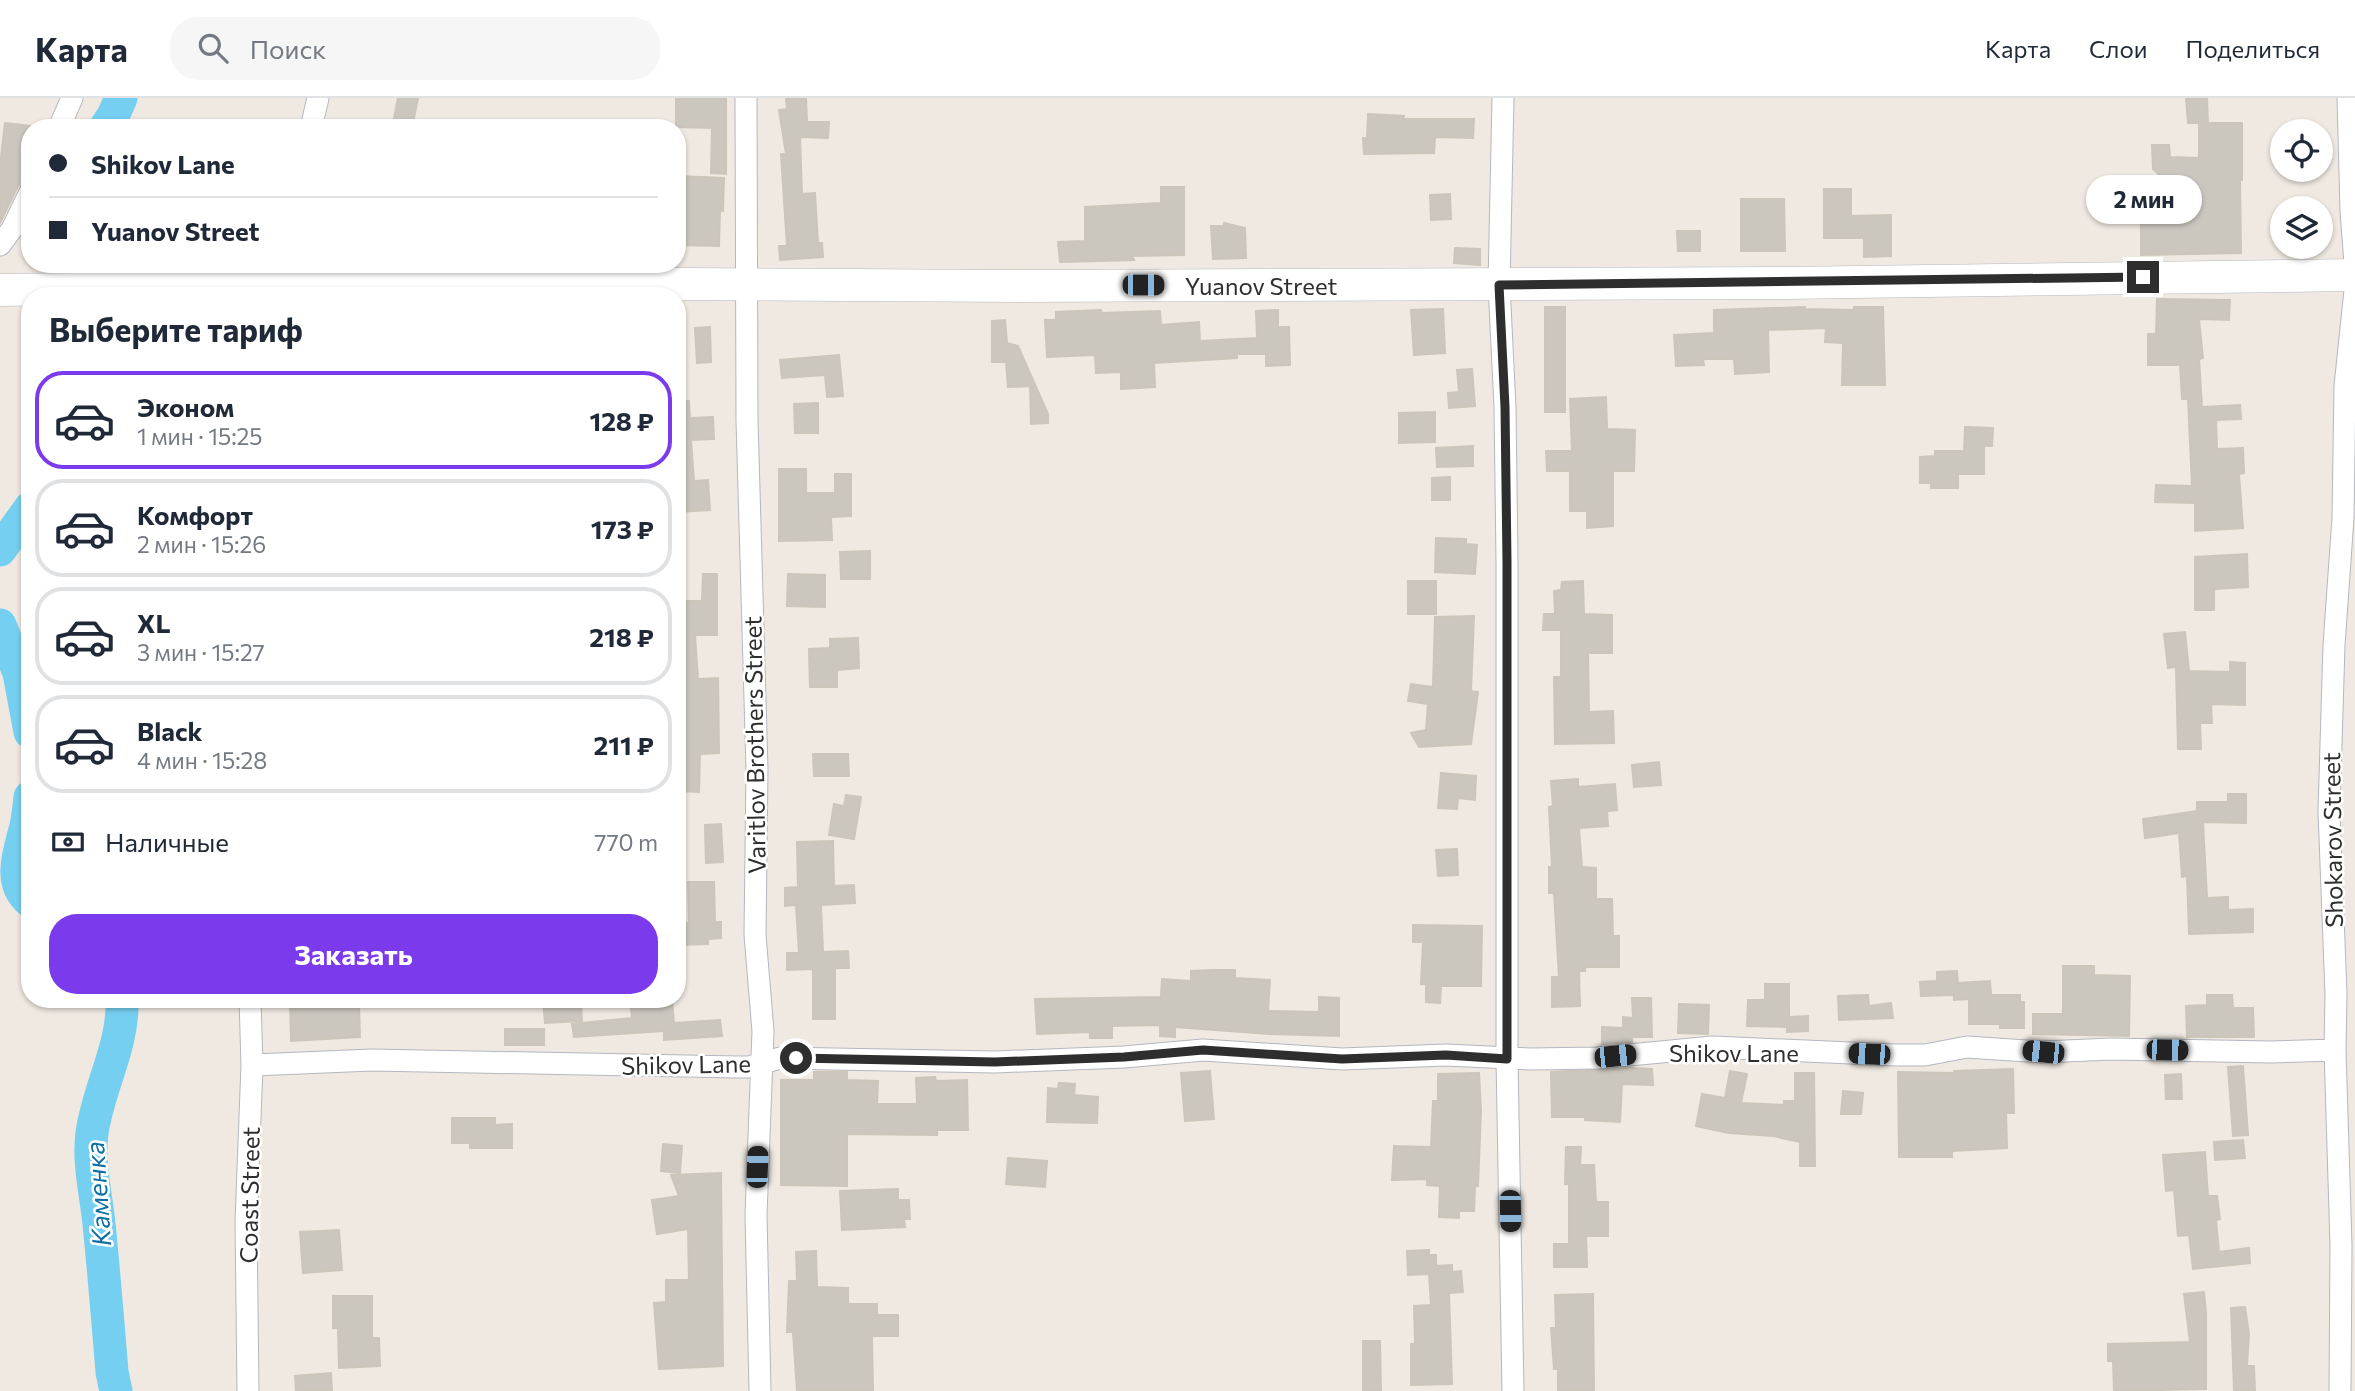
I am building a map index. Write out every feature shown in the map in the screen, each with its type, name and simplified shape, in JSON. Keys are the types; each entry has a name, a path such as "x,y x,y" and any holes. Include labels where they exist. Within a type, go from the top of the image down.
{"street":[{"path":"63,119 72,98"},
{"path":"313,119 318,98"},
{"name":"Varitlov Brothers Street","path":"746,98 747,420 757,769 755,935 762,1010 756,1215 760,1391"},
{"path":"1503,98 1499,285 1505,407 1507,562 1507,1059 1513,1391"},
{"path":"2348,98 2355,263"},
{"path":"0,246 21,210"},
{"name":"Yuanov Street","path":"144,287 290,282 1499,285 2355,275"},
{"name":"Shokarov Street","path":"2340,1391 2336,994 2329,811 2334,645 2343,518 2345,386 2355,290"},
{"name":"Coast Street","path":"248,1391 246,1222 252,1065 250,1008"},
{"name":"Shikov Lane","path":"252,1065 372,1060 749,1067 780,1058 995,1062 1124,1057 1203,1050 1342,1059 1446,1055 1507,1059 1598,1058 1713,1047 1905,1055 1936,1054 1966,1047 2043,1052 2111,1049 2335,1051"}],"building":[{"path":"398,98 418,98 414,119 394,119"},
{"path":"676,98 726,98 726,174 711,173 712,128 686,127 686,119 676,119"},
{"path":"786,98 806,98 807,122 829,122 828,138 800,137 802,194 815,193 818,243 822,243 823,257 780,260 779,246 787,246 781,154 786,154 779,110 787,109"},
{"path":"2186,98 2207,98 2208,123 2242,123 2241,253 2141,255 2141,188 2174,188 2153,169 2152,145 2169,145 2170,157 2199,158 2199,123 2188,123"},
{"path":"1368,114 1404,116 1403,119 1474,119 1473,138 1435,137 1434,153 1364,154 1363,138 1367,138"},
{"path":"5,123 21,125 21,183 0,223 0,166"},
{"path":"686,176 724,178 719,246 686,245"},
{"path":"1161,187 1184,187 1184,255 1132,256 1134,260 1060,262 1058,242 1085,241 1085,207 1161,203"},
{"path":"1824,189 1851,189 1851,216 1891,215 1891,256 1864,257 1864,238 1824,238"},
{"path":"1450,194 1451,219 1431,220 1430,195"},
{"path":"1741,199 1784,199 1785,251 1741,251"},
{"path":"1224,223 1245,228 1246,258 1213,259 1211,226 1224,226"},
{"path":"1677,231 1700,231 1700,251 1678,251"},
{"path":"1455,248 1480,249 1480,265 1454,263"},
{"path":"2157,299 2230,300 2229,320 2199,319 2203,358 2199,359 2202,407 2240,405 2241,419 2216,420 2217,449 2243,448 2244,473 2239,474 2243,528 2195,531 2195,503 2155,502 2156,485 2192,486 2188,399 2182,399 2180,365 2148,365 2148,334 2156,334"},
{"path":"1545,307 1565,307 1565,412 1545,412"},
{"path":"1805,307 1854,310 1854,307 1883,307 1885,385 1842,385 1843,343 1825,342 1826,328 1768,330 1769,372 1735,374 1734,359 1703,359 1704,365 1676,366 1674,335 1714,333 1714,310"},
{"path":"1443,309 1445,353 1414,355 1411,310"},
{"path":"1101,310 1101,313 1160,311 1161,325 1199,322 1200,341 1257,338 1256,311 1278,310 1278,327 1289,327 1290,365 1266,366 1266,354 1237,354 1237,358 1154,363 1155,387 1121,389 1121,372 1096,373 1095,355 1047,357 1045,320 1056,320 1056,312"},
{"path":"1005,320 1007,343 1018,346 1048,414 1048,423 1031,424 1030,386 1008,387 1006,362 992,362 992,321"},
{"path":"710,327 711,362 697,363 695,328"},
{"path":"839,355 843,396 827,397 825,375 782,378 780,360"},
{"path":"1472,369 1475,406 1449,408 1448,393 1459,392 1457,370"},
{"path":"1606,397 1607,429 1635,430 1634,471 1613,471 1613,526 1587,528 1587,511 1570,511 1570,471 1547,471 1546,451 1572,451 1570,399"},
{"path":"686,401 689,401 690,418 713,417 714,439 691,440 694,481 708,480 710,510 686,511"},
{"path":"818,403 818,433 795,433 794,404"},
{"path":"1435,412 1435,442 1399,443 1399,413"},
{"path":"1965,427 1993,428 1992,446 1984,446 1984,474 1958,474 1958,488 1931,488 1931,483 1920,483 1920,457 1935,456 1935,451 1964,451"},
{"path":"1473,446 1473,466 1437,467 1436,448"},
{"path":"779,469 806,469 806,493 835,493 835,474 851,474 851,516 831,517 832,540 779,541"},
{"path":"1450,477 1450,500 1432,500 1432,478"},
{"path":"1436,538 1466,539 1466,544 1477,545 1475,574 1435,572"},
{"path":"870,551 870,579 841,579 840,552"},
{"path":"2247,554 2248,587 2214,589 2214,610 2195,610 2195,557"},
{"path":"703,574 717,574 717,635 695,635 698,679 718,678 719,753 700,754 699,792 686,791 686,601 702,601"},
{"path":"788,574 825,575 825,607 787,606"},
{"path":"1408,581 1436,581 1436,614 1408,614"},
{"path":"1583,581 1584,614 1612,615 1612,653 1588,653 1589,712 1613,711 1614,743 1555,744 1554,677 1561,677 1561,630 1543,630 1544,614 1555,614 1554,591 1561,590 1562,582"},
{"path":"1474,616 1471,691 1478,692 1471,744 1419,747 1411,733 1426,730 1428,704 1408,701 1411,684 1433,687 1435,617"},
{"path":"2185,632 2189,671 2230,672 2230,662 2245,663 2245,705 2211,704 2212,723 2200,723 2201,749 2178,749 2176,667 2168,668 2164,634"},
{"path":"858,638 859,668 837,670 837,687 810,687 809,649 830,648 830,639"},
{"path":"813,754 848,754 849,776 814,776"},
{"path":"1659,762 1661,785 1634,787 1632,765"},
{"path":"1441,773 1476,776 1475,800 1458,798 1457,809 1438,808"},
{"path":"1578,779 1578,787 1615,784 1617,810 1607,811 1608,826 1579,828 1582,867 1596,868 1596,899 1612,899 1613,936 1619,936 1619,967 1585,967 1585,971 1579,971 1580,1006 1552,1007 1552,977 1559,977 1554,893 1549,893 1549,867 1552,867 1549,807 1553,806 1551,781"},
{"path":"2228,794 2246,794 2246,823 2203,822 2207,898 2228,897 2228,910 2253,909 2253,932 2189,934 2187,876 2182,877 2179,833 2145,838 2143,819 2197,811 2197,802 2228,802"},
{"path":"846,795 861,797 854,839 829,835 834,804 844,806"},
{"path":"721,824 723,862 706,863 705,825"},
{"path":"833,841 834,886 854,885 855,903 821,905 823,952 848,951 849,968 835,968 835,1019 813,1019 813,969 787,970 787,953 799,953 796,905 785,906 785,888 798,887 797,842"},
{"path":"1457,849 1458,875 1438,876 1436,850"},
{"path":"688,882 714,882 715,922 721,922 721,938 708,939 708,944 686,945 686,923 689,923"},
{"path":"1413,925 1482,926 1481,986 1441,986 1440,1003 1426,1002 1426,984 1421,984 1423,942 1413,942"},
{"path":"2063,966 2094,966 2094,975 2130,976 2129,1036 2033,1034 2033,1014 2063,1014"},
{"path":"1235,970 1235,978 1270,980 1268,1011 1319,1012 1319,997 1339,998 1339,1036 1175,1027 1175,1037 1160,1036 1160,1025 1112,1026 1112,1038 1090,1038 1090,1032 1037,1034 1035,999 1161,997 1162,979 1191,981 1191,971"},
{"path":"1957,971 1958,983 1990,981 1991,995 2020,995 2020,1002 2024,1002 2024,1028 2000,1028 2000,1024 1969,1024 1969,999 1954,1000 1954,995 1921,996 1920,982 1937,981 1937,972"},
{"path":"1765,984 1789,984 1789,1017 1808,1016 1808,1031 1787,1032 1787,1027 1747,1026 1748,1000 1765,1000"},
{"path":"1868,995 1869,1006 1891,1003 1893,1018 1839,1020 1838,996"},
{"path":"2207,995 2232,995 2233,1008 2253,1008 2254,1037 2187,1037 2186,1006 2207,1005"},
{"path":"1632,998 1651,998 1652,1037 1632,1037 1632,1042 1602,1044 1602,1027 1623,1028 1623,1017 1633,1018"},
{"path":"1679,1004 1709,1005 1708,1034 1678,1033"},
{"path":"290,1008 359,1008 360,1037 291,1041"},
{"path":"544,1008 581,1008 582,1021 545,1023"},
{"path":"631,1008 673,1008 674,1023 720,1020 722,1036 664,1040 664,1031 574,1037 572,1024 632,1018"},
{"path":"505,1029 544,1029 544,1045 505,1045"},
{"path":"2243,1066 2248,1135 2233,1136 2228,1067"},
{"path":"1652,1069 1653,1085 1622,1084 1620,1122 1585,1120 1585,1117 1552,1117 1551,1072"},
{"path":"2013,1069 2014,1113 2006,1113 2007,1148 1952,1151 1952,1157 1899,1157 1898,1072 1954,1073"},
{"path":"1210,1071 1214,1119 1185,1121 1181,1073"},
{"path":"1730,1071 1747,1074 1741,1103 1784,1105 1784,1101 1795,1101 1795,1073 1814,1073 1815,1166 1800,1166 1800,1142 1696,1126 1702,1094 1725,1098"},
{"path":"814,1072 847,1072 847,1080 878,1081 877,1104 917,1104 916,1078 935,1077 936,1081 967,1080 968,1130 937,1130 937,1135 847,1134 847,1186 781,1185 781,1080 814,1080"},
{"path":"1479,1073 1481,1111 1478,1186 1475,1186 1474,1211 1459,1211 1459,1218 1439,1217 1440,1186 1427,1185 1427,1179 1392,1180 1394,1146 1431,1147 1433,1101 1438,1101 1438,1074"},
{"path":"2181,1074 2182,1099 2166,1099 2165,1075"},
{"path":"1059,1083 1075,1084 1074,1095 1098,1097 1097,1123 1047,1122 1048,1088 1058,1089"},
{"path":"1843,1091 1863,1093 1861,1114 1841,1114"},
{"path":"452,1118 495,1118 495,1125 512,1124 512,1148 470,1148 470,1143 452,1143"},
{"path":"2243,1140 2245,1158 2215,1160 2214,1142"},
{"path":"663,1144 682,1146 680,1173 661,1171"},
{"path":"1566,1147 1581,1147 1580,1165 1594,1165 1596,1202 1608,1202 1608,1236 1586,1236 1587,1267 1554,1267 1554,1244 1569,1244 1569,1184 1565,1184"},
{"path":"2205,1152 2208,1196 2217,1196 2220,1219 2216,1220 2219,1252 2249,1248 2250,1263 2193,1269 2189,1235 2178,1236 2174,1190 2166,1191 2163,1155"},
{"path":"1008,1158 1047,1161 1045,1187 1006,1184"},
{"path":"721,1173 723,1366 659,1369 654,1303 666,1302 666,1280 689,1280 688,1229 657,1234 652,1200 679,1196 671,1175"},
{"path":"898,1189 898,1200 909,1200 910,1219 904,1219 905,1227 842,1230 840,1191"},
{"path":"339,1230 342,1270 303,1273 300,1232"},
{"path":"1429,1250 1429,1255 1436,1255 1436,1266 1452,1265 1452,1272 1461,1271 1463,1292 1449,1293 1452,1384 1411,1385 1411,1344 1415,1344 1414,1306 1431,1305 1429,1274 1408,1275 1407,1251"},
{"path":"816,1251 817,1287 848,1288 848,1304 877,1304 877,1315 898,1315 898,1336 872,1336 873,1391 797,1391 793,1332 787,1332 789,1281 797,1281 796,1252"},
{"path":"2204,1292 2206,1389 2114,1391 2113,1361 2108,1361 2108,1344 2190,1342 2184,1294"},
{"path":"1593,1294 1594,1391 1558,1391 1558,1369 1554,1369 1551,1328 1556,1328 1555,1295"},
{"path":"333,1296 372,1296 372,1338 379,1338 380,1366 339,1368 338,1328 333,1328"},
{"path":"2245,1307 2249,1334 2247,1366 2254,1366 2255,1391 2234,1391 2231,1308"},
{"path":"1363,1341 1380,1341 1381,1391 1363,1391"},
{"path":"331,1373 332,1391 296,1391 295,1376"}],"waterway":[{"name":"Каменка","path":"111,119 121,98"},
{"name":"Каменка","path":"75,273 78,287"},
{"name":"Каменка","path":"0,550 21,521"},
{"name":"Каменка","path":"0,625 21,684"},
{"name":"Каменка","path":"21,847 17,865 21,889"},
{"name":"Каменка","path":"116,1391 91,1144 95,1116 119,1033 122,1008"}],"route":[{"path":"796,1058 995,1062 1124,1057 1203,1050 1342,1059 1446,1055 1507,1059 1507,562 1505,407 1499,285 2143,277"}]}
